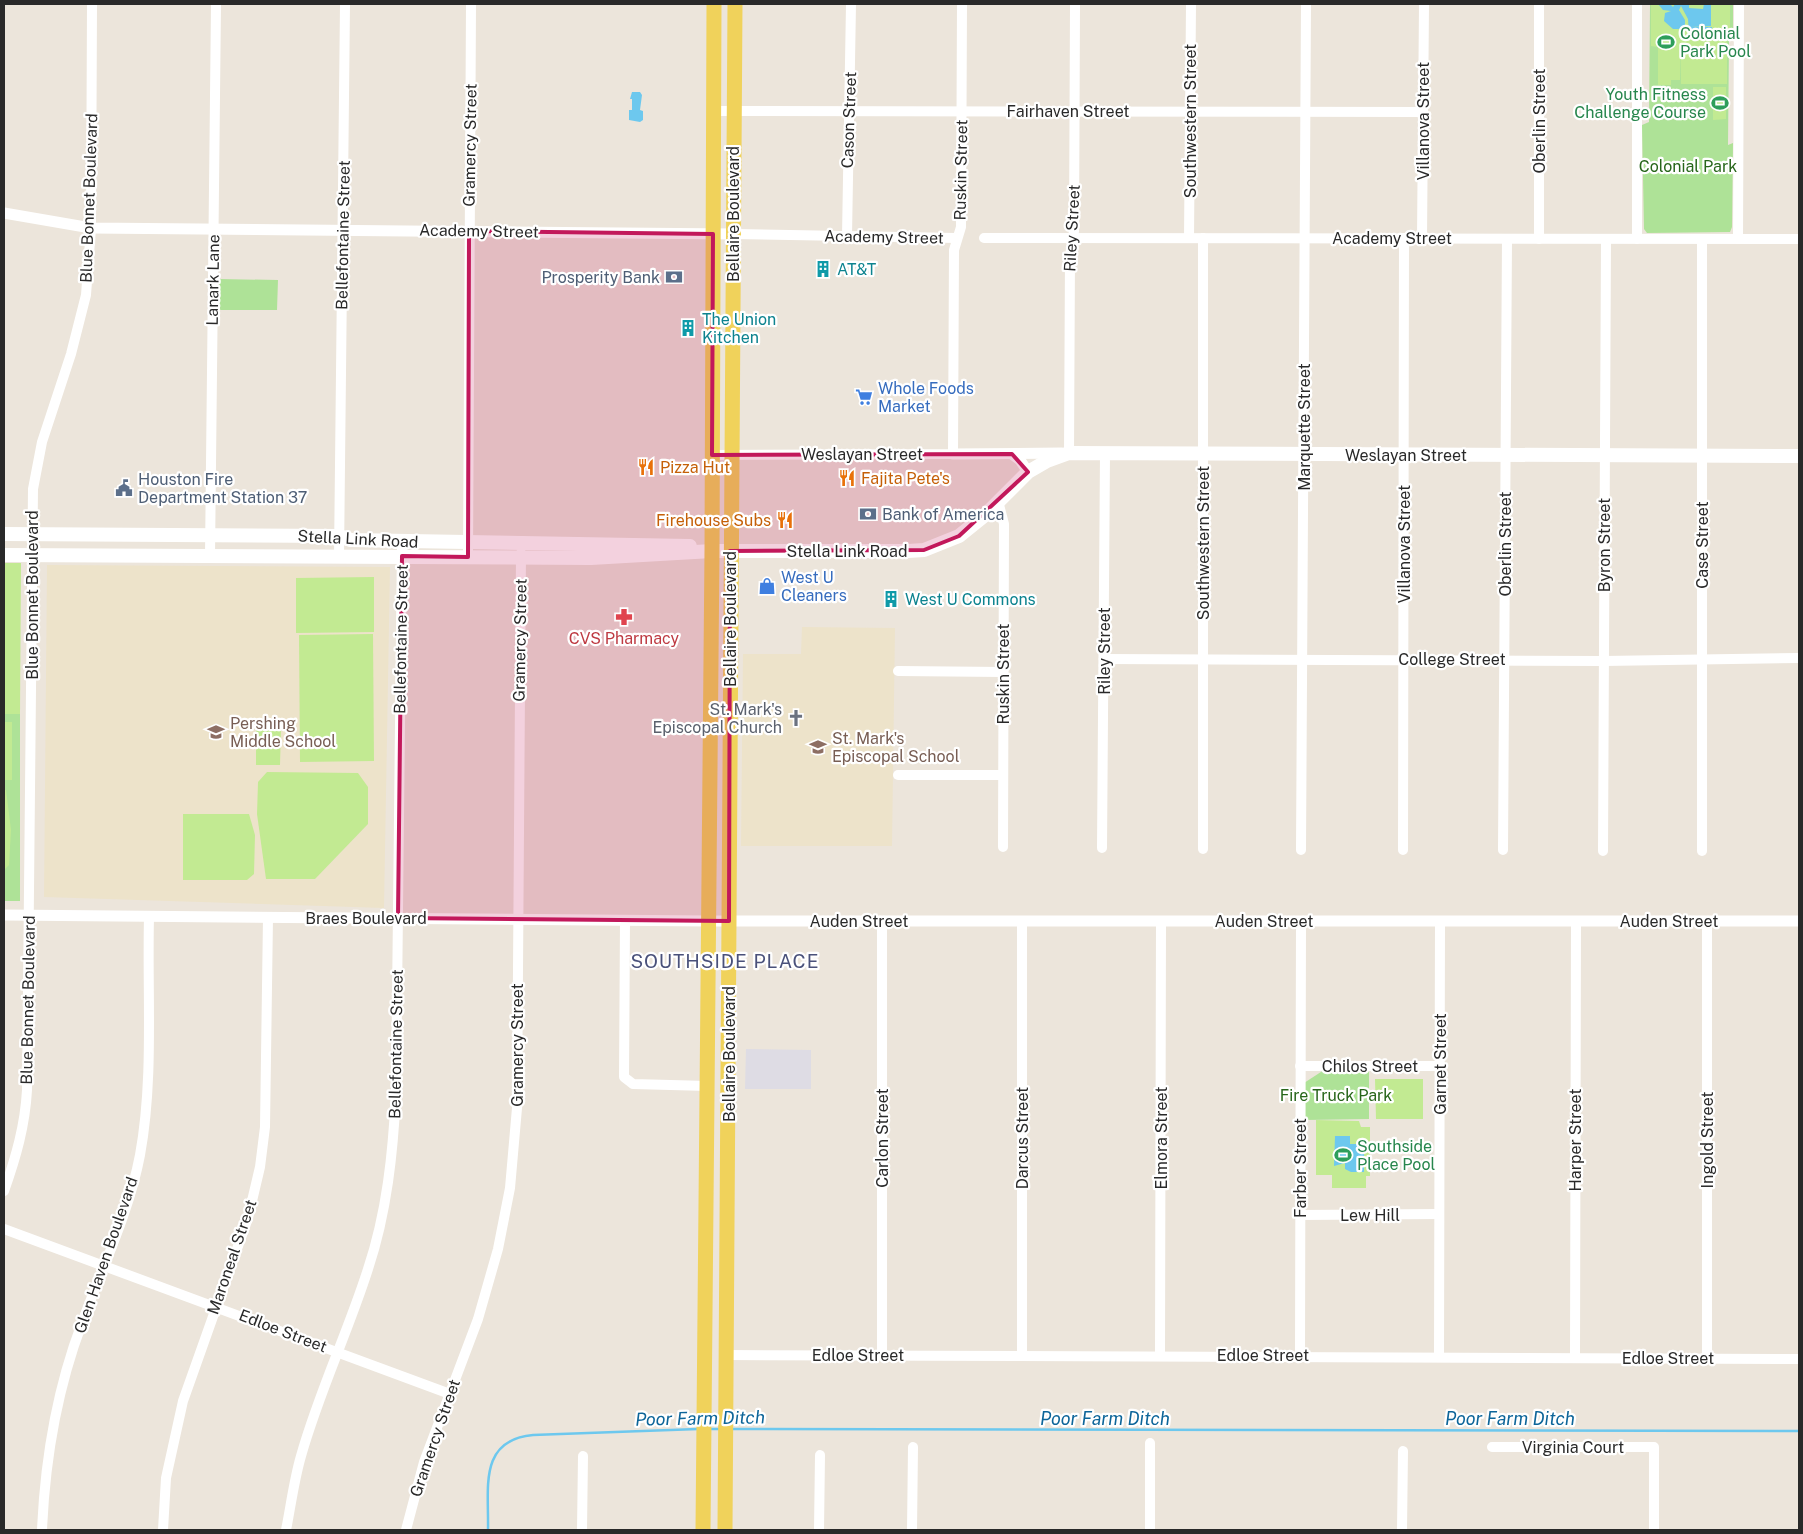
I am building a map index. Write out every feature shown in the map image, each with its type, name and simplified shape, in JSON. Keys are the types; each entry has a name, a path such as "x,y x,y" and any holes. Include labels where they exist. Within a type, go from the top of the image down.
{"main road":[{"name":"Bellaire Boulevard","path":"704,1530 712,551 714,4"},
{"name":"Bellaire Boulevard","path":"725,1530 735,4"},
{"name":"Stella Link Road","path":"4,555 591,558 712,551 888,553 924,550 959,536 1028,472 1047,461 1069,453"},
{"name":"Weslayan Street","path":"1069,453 1799,456"},
{"name":"Stella Link Road","path":"4,534 339,536 351,540 693,546 712,551"},
{"path":"95,535 95,555"},
{"path":"131,555 132,535"},
{"path":"153,555 154,536"},
{"path":"591,543 591,558"},
{"path":"711,645 730,646"},
{"path":"710,779 730,778"},
{"path":"707,1120 728,1120"},
{"path":"706,1247 728,1247"},
{"path":"705,1354 727,1355"}],"street":[{"name":"Blue Bonnet Boulevard","path":"4,1191 18,1155 26,1112 33,489 42,442 71,354 86,296 91,228 92,4"},
{"name":"Lanark Lane","path":"210,556 216,4"},
{"name":"Bellefontaine Street","path":"339,557 345,4"},
{"name":"Gramercy Street","path":"468,557 471,4"},
{"name":"Cason Street","path":"847,236 851,4"},
{"name":"Ruskin Street","path":"952,454 954,250 956,238 961,227 962,4"},
{"name":"Riley Street","path":"1069,453 1071,238 1074,232 1075,4"},
{"name":"Southwestern Street","path":"1189,238 1190,4"},
{"name":"Marquette Street","path":"1301,850 1306,4"},
{"name":"Villanova Street","path":"1422,238 1424,4"},
{"name":"Oberlin Street","path":"1539,4 1539,239"},
{"path":"1637,239 1638,4"},
{"path":"1738,239 1739,4"},
{"name":"Fairhaven Street","path":"714,111 1423,112"},
{"name":"Academy Street","path":"4,213 91,228 956,238"},
{"name":"Academy Street","path":"984,238 1799,239"},
{"name":"Southwestern Street","path":"1203,238 1203,849"},
{"name":"Villanova Street","path":"1403,850 1404,238"},
{"name":"Oberlin Street","path":"1504,850 1507,239"},
{"name":"Byron Street","path":"1603,851 1606,239"},
{"name":"Case Street","path":"1702,239 1702,851"},
{"name":"Weslayan Street","path":"712,455 1069,453"},
{"path":"1012,454 1020,460 1028,472"},
{"name":"Riley Street","path":"1102,848 1105,454"},
{"name":"Ruskin Street","path":"998,501 1004,524 1003,847"},
{"name":"Bellefontaine Street","path":"286,1530 301,1456 368,1269 380,1228 391,1166 396,1093 402,541"},
{"name":"Gramercy Street","path":"406,1530 424,1462 478,1319 498,1249 510,1188 517,1108 521,543"},
{"name":"College Street","path":"1104,659 1604,661 1799,658"},
{"path":"898,671 1004,672"},
{"path":"898,775 1003,775"},
{"name":"Braes Boulevard","path":"4,915 729,921"},
{"name":"Glen Haven Boulevard","path":"42,1530 45,1481 58,1406 81,1325 127,1204 140,1156 146,1100 149,917"},
{"name":"Maroneal Street","path":"163,1530 166,1478 170,1450 182,1401 248,1218 260,1167 265,1127 268,917"},
{"path":"625,920 622,1070 624,1077 633,1084 708,1086"},
{"name":"Auden Street","path":"729,921 1799,921"},
{"name":"Carlon Street","path":"882,921 882,1355"},
{"name":"Darcus Street","path":"1022,921 1022,1355"},
{"name":"Elmora Street","path":"1160,1355 1161,921"},
{"name":"Farber Street","path":"1300,1356 1301,921"},
{"name":"Garnet Street","path":"1439,1356 1440,921"},
{"name":"Harper Street","path":"1575,1358 1576,921"},
{"name":"Ingold Street","path":"1707,921 1707,1358"},
{"name":"Chilos Street","path":"1300,1066 1440,1066"},
{"name":"Lew Hill","path":"1300,1215 1439,1214"},
{"name":"Edloe Street","path":"4,1229 450,1394"},
{"name":"Edloe Street","path":"727,1355 1439,1356 1799,1359"},
{"path":"1150,1443 1150,1530"},
{"path":"912,1447 912,1530"},
{"name":"Virginia Court","path":"1492,1447 1654,1447 1654,1530"},
{"path":"1402,1530 1403,1451"},
{"path":"819,1530 820,1455"},
{"path":"582,1530 583,1456"}],"highlighted area":[{"path":"469,231 713,234 712,455 1012,454 1028,472 959,536 924,550 730,551 729,921 398,918 402,556 468,557"}],"shaded area":[{"name":"Pershing Middle School","path":"47,565 390,567 384,908 44,897"},
{"name":"St. Mark's Episcopal School","path":"802,627 895,628 892,846 741,846 743,654 801,654"},
{"path":"746,1049 811,1050 811,1089 745,1089"}],"green space":[{"name":"Colonial Park","path":"1650,4 1733,4 1733,39 1729,40 1728,145 1733,143 1732,227 1730,232 1647,233 1644,229 1642,125 1649,122"},
{"name":"Colonial Park Pool","path":"1651,4 1730,4 1730,37 1727,38 1727,84 1681,84 1681,37 1680,80 1671,80 1671,85 1658,85 1658,47 1651,46"},
{"name":"Youth Fitness Challenge Course","path":"1713,87 1726,87 1726,119 1713,120"},
{"path":"219,279 278,280 277,310 219,310"},
{"path":"4,563 21,563 20,714 4,714"},
{"path":"374,577 374,632 296,633 296,578"},
{"path":"373,634 374,761 300,762 299,635"},
{"path":"4,647 17,714 20,714 20,901 4,901"},
{"path":"4,722 12,722 12,780 4,780"},
{"path":"256,727 281,728 280,765 256,765"},
{"path":"267,772 358,773 368,787 368,824 315,879 266,879 257,814 258,782"},
{"path":"4,790 6,790 11,830 9,865 5,869"},
{"path":"183,814 249,814 255,835 254,874 247,880 183,880"},
{"name":"Fire Truck Park","path":"1324,1070 1369,1070 1369,1119 1305,1120 1304,1083"},
{"path":"1375,1079 1423,1079 1423,1119 1376,1119"},
{"name":"Southside Place Pool","path":"1316,1120 1359,1121 1361,1127 1370,1127 1370,1176 1366,1176 1366,1188 1332,1188 1332,1175 1316,1175"}],"water":[{"path":"1658,4 1670,4 1673,7 1675,4 1689,4 1689,8 1703,9 1704,4 1711,4 1711,26 1691,27 1712,27 1712,34 1689,35 1688,19 1681,6 1679,10 1685,20 1685,29 1673,29 1664,21 1665,13 1671,11 1663,10"},
{"path":"632,92 640,92 642,95 640,110 643,111 643,120 640,122 629,120 629,110 632,110 632,99 630,99"},
{"path":"1335,1136 1350,1136 1350,1144 1364,1144 1364,1172 1351,1172 1345,1169 1345,1163 1334,1166"}],"waterway":[{"name":"Poor Farm Ditch","path":"488,1530 488,1483 490,1469 495,1456 503,1446 515,1439 533,1435 698,1429"},
{"name":"Poor Farm Ditch","path":"708,1429 720,1429"},
{"name":"Poor Farm Ditch","path":"731,1429 1799,1431"}],"place":[{"name":"Colonial Park Pool","path":"1666,42"},
{"name":"Youth Fitness Challenge Course","path":"1720,103"},
{"name":"AT&T","path":"823,269"},
{"name":"Prosperity Bank","path":"674,277"},
{"name":"The Union Kitchen","path":"688,328"},
{"name":"Whole Foods Market","path":"864,397"},
{"name":"Pizza Hut","path":"646,467"},
{"name":"Fajita Pete's","path":"847,478"},
{"name":"Houston Fire Department Station 37","path":"124,488"},
{"name":"Bank of America","path":"868,514"},
{"name":"Firehouse Subs","path":"785,520"},
{"name":"West U Cleaners","path":"767,586"},
{"name":"West U Commons","path":"891,599"},
{"name":"CVS Pharmacy","path":"624,617"},
{"name":"St. Mark's Episcopal Church","path":"796,718"},
{"name":"Pershing Middle School","path":"216,732"},
{"name":"St. Mark's Episcopal School","path":"818,747"},
{"name":"Southside Place Pool","path":"1343,1155"}],"district":[{"name":"SOUTHSIDE PLACE","path":"725,961"}]}
